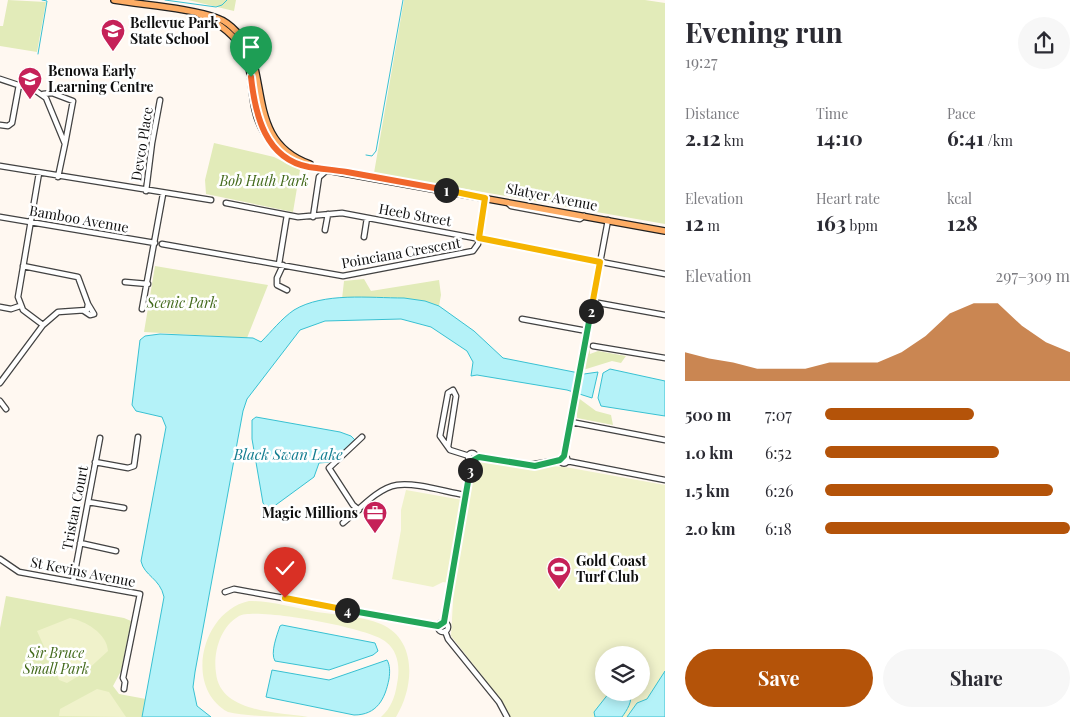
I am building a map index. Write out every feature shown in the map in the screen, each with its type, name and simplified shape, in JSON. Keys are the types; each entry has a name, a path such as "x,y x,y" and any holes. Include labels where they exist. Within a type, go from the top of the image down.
{"main road":[{"name":"Slatyer Avenue","path":"114,0 198,14 223,21 246,43 255,66 267,127 291,154 321,168"},
{"name":"Slatyer Avenue","path":"198,14 230,33 243,51 249,68 255,109 263,130 271,143 288,158 310,167 342,171 631,224 665,232"}],"street":[{"path":"0,79 43,94 52,93 73,100 58,177"},
{"path":"0,125 8,126 12,124 19,85"},
{"path":"43,94 65,144"},
{"name":"Devco Place","path":"146,191 160,100"},
{"path":"0,166 163,194 211,200"},
{"path":"310,167 318,172 319,177 313,216"},
{"path":"319,177 329,169"},
{"path":"39,173 18,297 20,306 43,325"},
{"path":"142,309 163,194"},
{"name":"Poinciana Crescent","path":"281,264 350,276 469,252 476,247 479,238 485,198"},
{"name":"Heeb Street","path":"226,203 288,215 313,216 342,213 665,274"},
{"path":"325,230 328,214"},
{"path":"286,290 277,285 277,278 281,264 288,215"},
{"name":"Bamboo Avenue","path":"0,217 154,243"},
{"path":"364,237 367,218"},
{"path":"566,458 592,302 608,220"},
{"path":"162,244 281,264"},
{"path":"0,383 43,325 58,312 84,311 90,315 94,314 88,304 78,277 22,266"},
{"path":"125,282 148,284"},
{"path":"592,302 665,315"},
{"path":"84,311 88,304"},
{"path":"0,307 11,309 20,306"},
{"path":"522,319 587,331"},
{"path":"593,346 665,358"},
{"path":"448,447 456,396 453,390 448,393 440,436 450,450 469,456 474,454 476,457 528,465 566,458 665,480"},
{"path":"0,401 6,409"},
{"path":"571,422 665,440"},
{"path":"95,462 128,468 134,466 138,437"},
{"path":"359,510 353,505 329,468 362,437"},
{"name":"Tristan Court","path":"73,582 100,438"},
{"path":"469,456 472,461"},
{"path":"438,626 444,622 472,461 476,457"},
{"path":"343,523 383,490 396,485 466,495"},
{"path":"88,502 124,508"},
{"path":"80,543 116,551"},
{"name":"St Kevins Avenue","path":"0,559 16,571 140,594 122,678 125,682 124,689"},
{"path":"225,592 234,589 438,626 440,630 445,631"},
{"path":"444,622 448,626 445,631 448,639 499,702 507,717"}],"green space":[{"path":"8,0 46,2 37,52 0,46 0,26 3,26"},
{"path":"188,0 236,0 234,11"},
{"path":"404,0 645,0 665,3 665,224 374,173"},
{"name":"Bob Huth Park","path":"214,143 274,157 300,170 293,212 206,194 205,180"},
{"name":"Scenic Park","path":"155,266 268,285 247,338 144,332"},
{"path":"364,279 371,291 439,280 441,295 439,306 428,302 404,299 342,299 344,281"},
{"path":"590,349 590,354 598,351 626,356 621,363 612,361 583,370"},
{"path":"577,397 596,411 611,415 613,425 577,418"},
{"name":"Gold Coast Turf Club","path":"480,461 529,469 550,466 565,467 665,485 665,717 510,717 502,701 451,636 454,584 443,582 433,587 392,579 401,530 401,510 406,490 468,501 472,475"},
{"name":"Sir Bruce Small Park","path":"6,596 124,618 131,621 121,671 113,686 119,694 146,699 142,717 0,717 0,628"},
{"path":"249,601 274,603 365,619 381,624 393,631 407,653 409,666 406,692 396,717 381,717 394,698 398,673 398,661 394,651 386,642 376,636 337,625 267,614 239,616 227,627 219,641 215,665 220,686 228,696 252,708 308,717 256,716 228,712 214,700 206,686 202,669 204,651 210,634 220,619 233,608"},
{"path":"70,618 88,625 99,633 107,645 108,651 85,672 67,683 59,680 37,631"},
{"path":"97,689 109,692 126,717 59,716 60,709"}],"water":[{"path":"347,297 404,298 425,301 439,306 474,331 503,358 584,374 598,372 592,398 567,390 477,375 471,376 473,362 467,351 431,327 401,319 325,321 300,330 247,399 243,411 193,687 197,706 211,717 142,717 164,597 159,585 145,570 141,561 166,427 162,417 136,411 132,405 140,340 145,336 160,334 253,338 261,342 289,314 306,304"},
{"path":"610,369 665,381 665,416 601,406 598,398 603,373"},
{"name":"Black Swan Lake","path":"256,417 340,432 351,436 355,440 331,462 319,463 314,477 273,507 267,508 263,503 252,439 252,420"},
{"path":"282,625 375,643 378,651 373,655 329,670 275,661 273,653 274,644"},
{"path":"387,660 390,674 385,693 379,704 369,712 354,715 266,697 272,670 329,680"},
{"path":"665,671 665,717 627,717 637,703 650,701 650,694"},
{"path":"603,701 630,701 622,717 595,717 594,712"}],"waterway":[{"path":"38,54 47,1 42,0"},
{"path":"165,0 216,7 222,5 227,0"},
{"path":"366,155 372,156 376,151 403,0"}],"place":[{"name":"Bellevue Park State School","path":"113,52"},
{"name":"Benowa Early Learning Centre","path":"30,100"},
{"name":"Magic Millions","path":"375,534"},
{"name":"Gold Coast Turf Club","path":"559,590"}],"route":[{"path":"251,77 255,109 259,122 271,143 288,158 310,167 485,198 479,238 600,262 564,456 560,460 535,466 479,457 472,461 444,622 438,626 285,598"}]}
